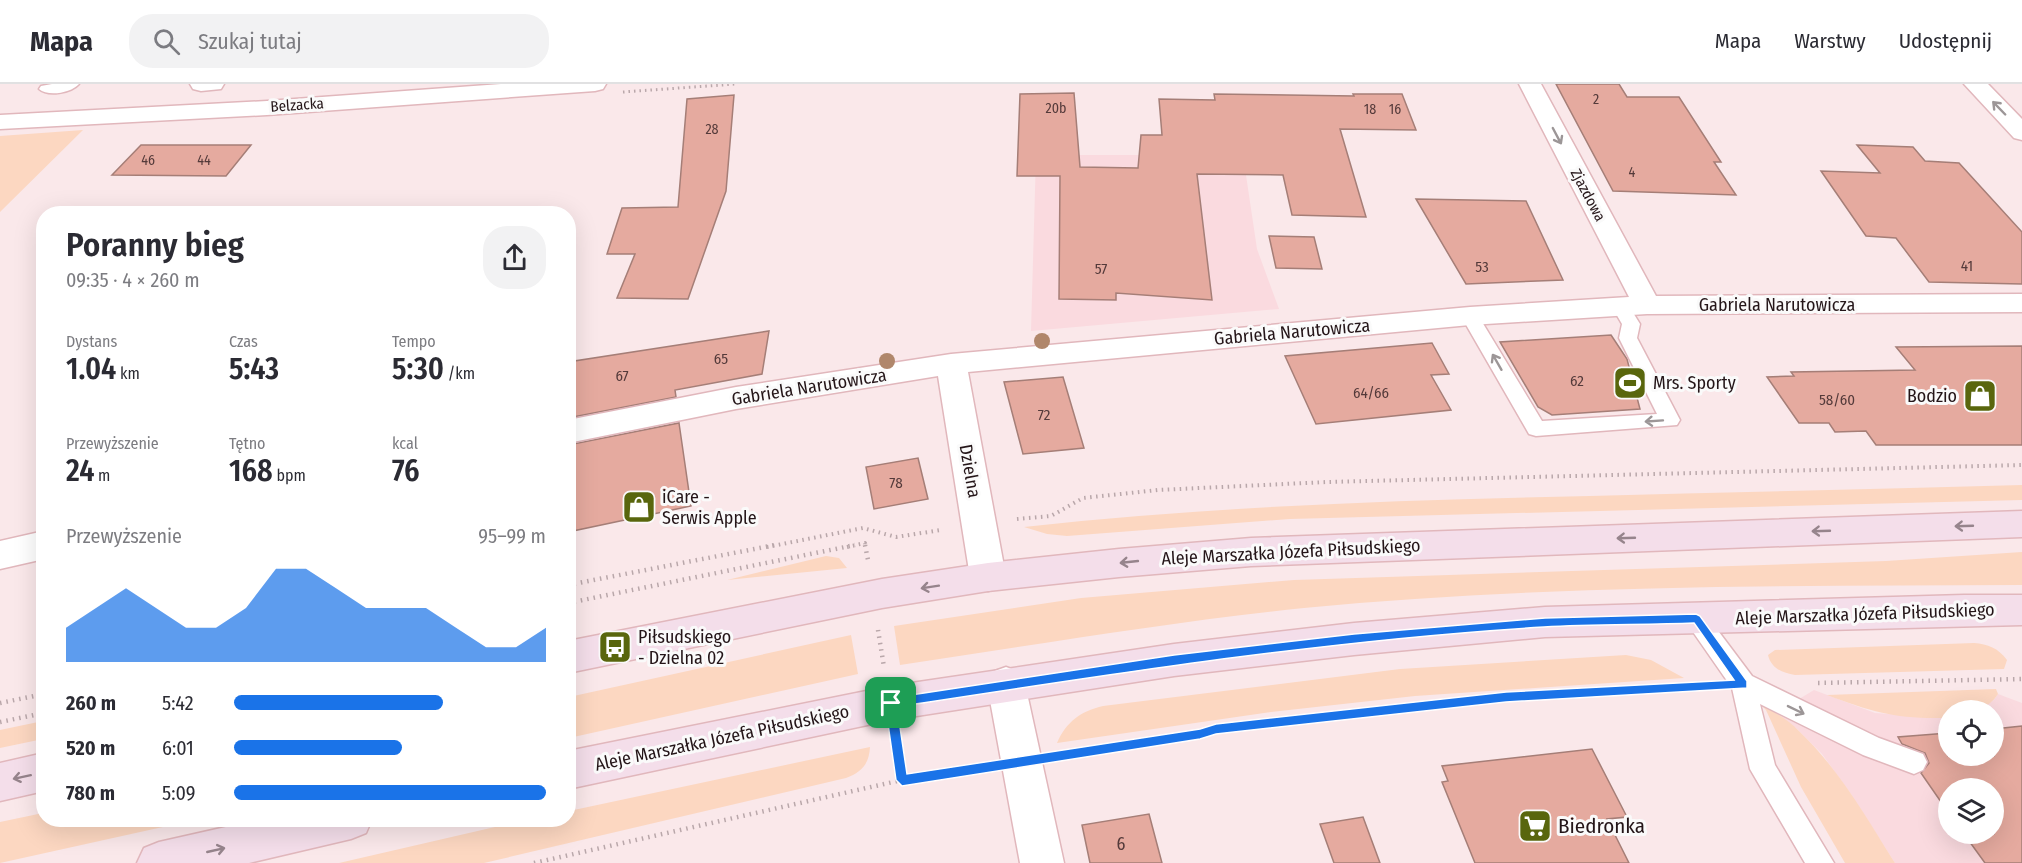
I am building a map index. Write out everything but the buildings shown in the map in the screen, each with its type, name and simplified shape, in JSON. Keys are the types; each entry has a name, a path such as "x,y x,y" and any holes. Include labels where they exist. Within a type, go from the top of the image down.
{"main road":[{"name":"Aleje Marszałka Józefa Piłsudskiego","path":"576,655 872,596 988,577 1251,552 2022,524"},
{"name":"Aleje Marszałka Józefa Piłsudskiego","path":"576,768 891,703 1174,660 1354,639 1545,622 2022,610"},
{"path":"0,782 36,774"},
{"path":"159,863 316,827"}],"street":[{"path":"201,84 213,84"},
{"name":"Belzacka","path":"0,122 334,93 594,84"},
{"name":"Zjazdowa","path":"1530,84 1634,306"},
{"path":"1975,84 2022,133"},
{"name":"Gabriela Narutowicza","path":"576,430 736,399 951,364 1470,316 1634,306 2022,303"},
{"name":"Dzielna","path":"951,364 988,577"},
{"path":"0,555 36,547"},
{"path":"1006,684 1042,863"}],"lane":[{"path":"46,89 72,84"},
{"path":"1470,316 1536,429 1670,420 1628,338 1634,306"},
{"path":"1696,619 1743,684 1763,769 1820,863"},
{"path":"1743,684 1872,747 1914,762"}],"path":[{"path":"576,583 863,528 896,537 1051,516 1083,498 1158,490 1386,480 2022,465"},
{"path":"576,601 865,543 902,780"},
{"path":"1813,683 2022,679"},
{"path":"534,863 902,780 1200,734 1216,729 1494,698 1743,684"},
{"path":"0,703 36,696"},
{"path":"0,722 36,715"}],"shaded area":[{"path":"83,130 0,212 0,136"},
{"path":"1036,155 1243,155 1257,249 1279,309 1031,331"},
{"path":"2022,485 2022,500 1290,519 1067,536 1047,534 1024,527 1236,509 1378,502"},
{"path":"2022,552 2022,585 1663,588 1393,600 1202,620 900,665 894,626 1081,598 1294,580 1886,561"},
{"path":"826,556 839,558 847,568 727,580"},
{"path":"851,635 858,674 576,736 576,695"},
{"path":"1974,643 2000,652 2007,660 2004,669 1795,675 1778,669 1769,660 1768,655 1775,650"},
{"path":"1626,655 1651,660 1684,678 1415,696 1271,712 1057,743 1075,718 1103,706 1400,669"},
{"path":"1996,689 1998,694 1994,700 1938,700 1938,718 1898,716 1827,695"},
{"path":"1814,690 1875,713 1938,717 1938,766 2004,766 2004,700 1994,700 1998,694 2022,703 2022,863 1895,863 1851,794 1822,754 1797,729 1776,713"},
{"path":"1757,701 1794,727 1827,761 1895,863 1845,863 1801,787 1766,710"},
{"path":"36,722 36,740 0,748 0,730"},
{"path":"870,747 864,767 846,778 484,863 339,863 494,827 576,827 576,810"},
{"path":"36,814 36,827 163,827 0,863 0,822"}],"place":[{"name":"Mrs. Sporty","path":"1630,383"},
{"name":"Bodzio","path":"1980,396"},
{"name":"iCare - Serwis Apple","path":"639,507"},
{"name":"Piłsudskiego - Dzielna 02","path":"615,647"},
{"name":"Biedronka","path":"1535,826"}],"route":[{"path":"1696,619 1743,684 1506,697 1216,729 1200,734 902,780 891,703 1174,660 1354,639 1545,622 1696,619"}]}
